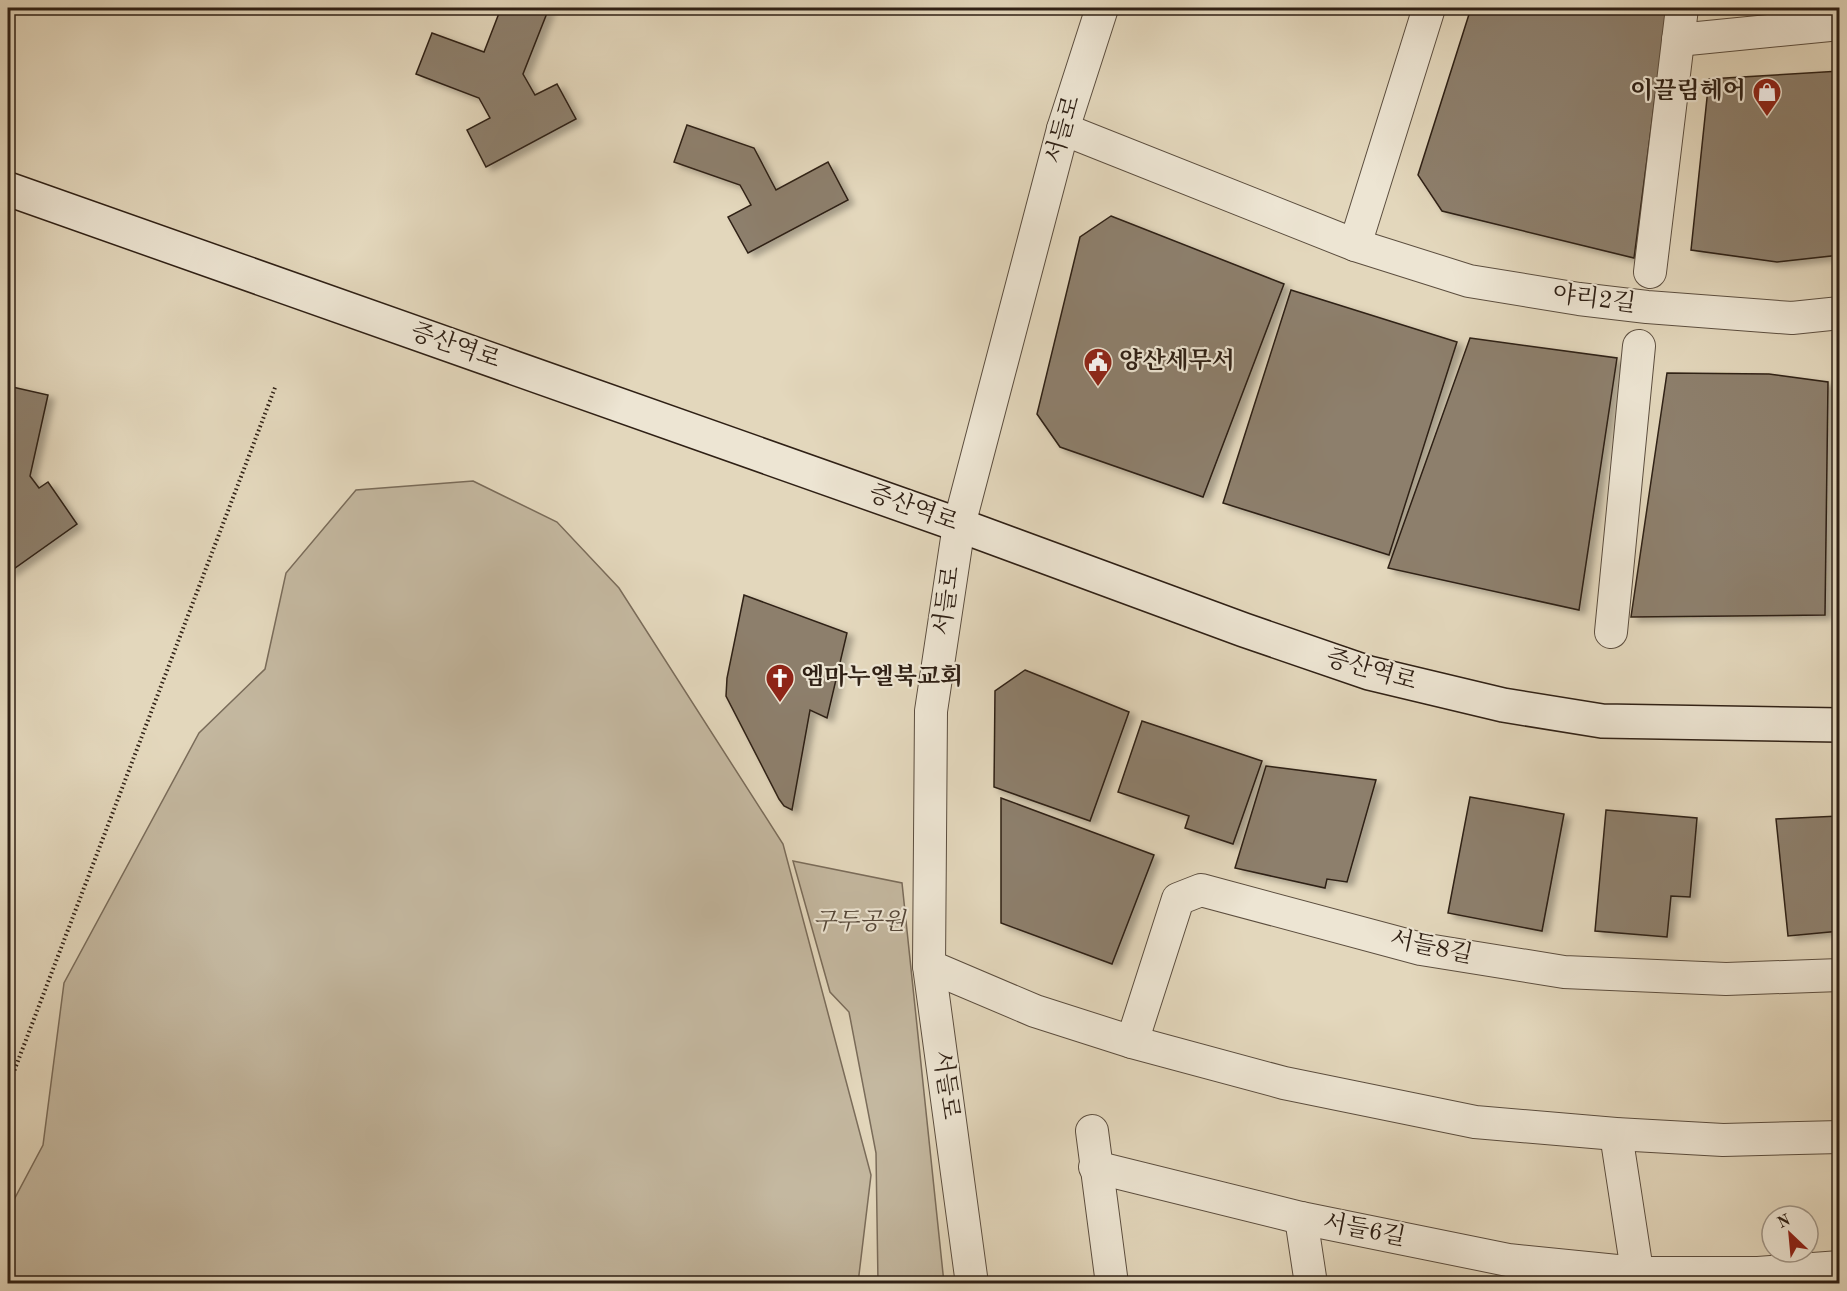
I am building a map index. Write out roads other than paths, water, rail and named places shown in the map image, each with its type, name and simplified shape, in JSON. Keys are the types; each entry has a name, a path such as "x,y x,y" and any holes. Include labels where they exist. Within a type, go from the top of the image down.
{"street":[{"name":"서들로","path":"972,1284 929,966 931,711 959,525 1063,129 1102,8"},
{"path":"1355,245 1429,8"},
{"path":"1650,272 1682,8"},
{"path":"1678,40 1839,24"},
{"name":"야리2길","path":"1063,129 1355,245 1469,281 1579,299 1647,307 1792,318 1839,313"},
{"name":"증산역로","path":"8,189 959,525 1244,630 1369,673 1503,705 1602,721 1839,725"},
{"path":"1611,633 1639,346"},
{"name":"서들8길","path":"1132,1042 1178,899 1201,890 1421,949 1564,972 1726,980 1839,975"},
{"path":"929,966 1035,1011 1132,1042 1284,1083 1474,1122 1723,1140 1839,1137"},
{"path":"1092,1131 1112,1284"},
{"path":"1616,1134 1638,1278"},
{"name":"서들6길","path":"1095,1167 1510,1272 1638,1278 1839,1267"},
{"path":"1301,1218 1311,1284"}],"place":[{"name":"이끌림헤어","path":"1767,118"},
{"name":"양산세무서","path":"1098,388"},
{"name":"엠마누엘북교회","path":"780,704"}],"park label":[{"name":"구두공원","path":"859,923"}]}
